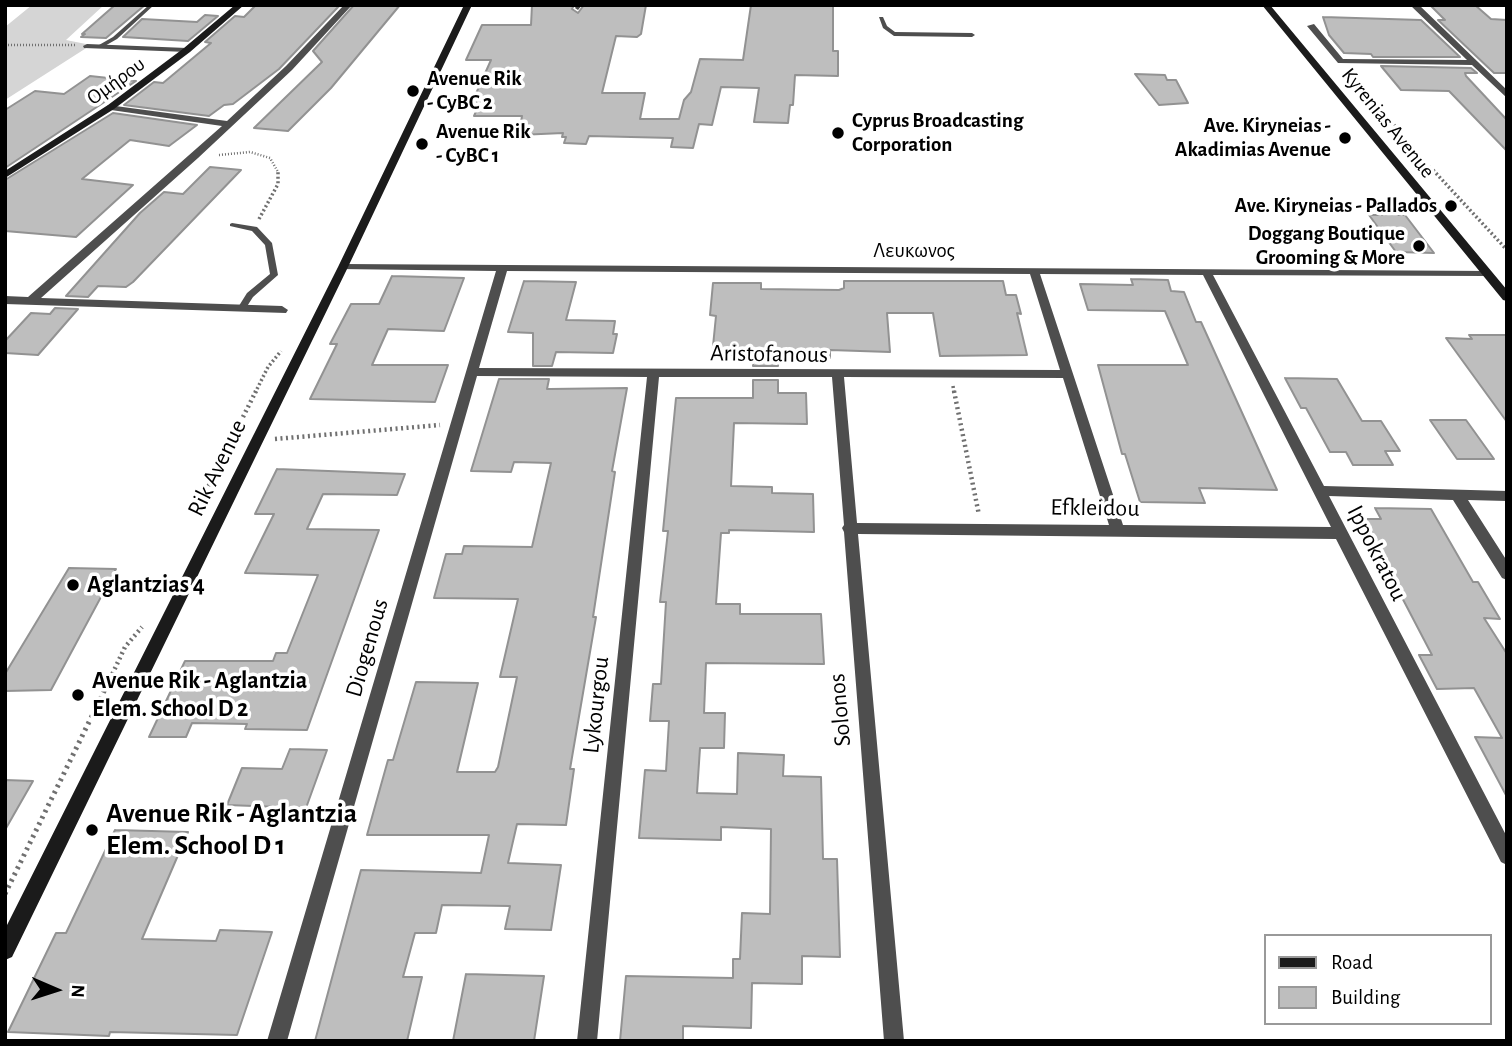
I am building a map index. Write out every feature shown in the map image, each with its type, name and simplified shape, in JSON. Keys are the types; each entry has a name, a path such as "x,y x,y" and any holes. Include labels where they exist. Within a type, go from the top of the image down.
{"main road":[{"name":"Ομήρου","path":"5,175 111,107 187,50 240,5"},
{"name":"Rik Avenue","path":"5,950 343,267 468,5"},
{"name":"Kyrenias Avenue","path":"1266,5 1507,298"}],"street":[{"path":"29,302 195,156 289,68 348,5"},
{"path":"1414,5 1507,95"},
{"path":"1311,26 1341,61 1473,63"},
{"path":"87,46 187,50"},
{"path":"111,107 229,124"},
{"name":"Λευκωνος","path":"343,267 1486,273"},
{"name":"Diogenous","path":"277,1041 502,268"},
{"path":"1034,271 1118,531"},
{"name":"Ippokratou","path":"1206,271 1507,856"},
{"path":"5,300 282,310"},
{"name":"Aristofanous","path":"472,372 838,376 1066,374"},
{"name":"Lykourgou","path":"587,1041 653,374"},
{"name":"Solonos","path":"838,376 894,1041"},
{"path":"1319,491 1507,496"},
{"path":"1457,495 1507,573"},
{"name":"Efkleidou","path":"849,528 1341,533"}],"lane":[{"path":"101,46 115,38 152,5"},
{"path":"881,18 885,27 894,34 972,35"},
{"path":"232,225 254,229 269,245 274,275 250,295 241,309"}],"path":[{"path":"5,45 87,46"},
{"path":"1341,61 1391,118 1423,160 1507,250"},
{"path":"195,156 250,152 270,158 278,168 278,184 254,229"},
{"path":"951,375 982,530"},
{"path":"257,440 456,424"}],"shaded area":[{"path":"32,5 104,5 66,40 91,45 5,100 5,27"}],"building":[{"path":"115,5 145,5 106,38 81,37 85,34 82,34"},
{"path":"256,5 340,5 279,69 233,104 224,105 209,116 124,105 154,82 163,83 211,43 205,42 235,16 244,17"},
{"path":"354,5 400,5 331,88 288,131 254,128 322,62 313,51"},
{"path":"532,5 574,5 572,9 578,13 584,5 646,5 641,34 637,37 616,36 602,93 645,93 640,119 679,119 684,100 691,92 700,59 743,60 751,5 833,5 833,51 838,51 838,76 795,75 793,105 790,105 788,123 754,122 759,88 721,87 712,125 699,124 693,148 671,147 673,138 589,136 586,144 564,143 566,137 562,137 563,133 519,135 522,116 474,116 478,107 470,107 491,60 466,60 482,25 531,25"},
{"path":"1430,5 1475,5 1491,19 1507,20 1507,73 1494,73 1438,20 1445,20"},
{"path":"205,15 218,16 188,41 123,37 142,19 197,22"},
{"path":"1323,17 1421,20 1460,57 1373,57 1371,54 1344,53 1329,35"},
{"path":"1381,66 1471,68 1477,73 1465,73 1466,76 1507,120 1507,151 1449,91 1401,90"},
{"path":"1135,74 1165,75 1167,80 1176,80 1188,103 1159,105"},
{"path":"90,76 136,81 5,168 5,110 35,91 64,94"},
{"path":"113,113 197,125 169,146 130,140 82,179 133,185 76,237 5,231 5,180"},
{"path":"210,167 241,170 133,282 126,287 98,286 88,297 66,296 140,213 164,192 183,194"},
{"path":"1369,215 1405,215 1434,253 1396,252"},
{"path":"392,276 464,278 444,331 388,329 372,365 448,365 435,402 310,399 337,344 330,344 351,304 379,304"},
{"path":"1131,279 1168,280 1171,291 1184,292 1196,322 1201,322 1277,490 1199,488 1205,503 1140,502 1125,454 1122,454 1098,365 1188,365 1165,311 1088,310 1080,284 1133,285"},
{"path":"524,281 576,282 566,320 615,321 613,334 617,334 613,353 556,352 552,366 533,366 533,333 508,332"},
{"path":"844,281 1003,281 1006,295 1016,295 1021,314 1017,313 1027,355 940,356 933,313 887,313 890,352 830,350 830,358 778,358 778,366 753,366 753,357 712,356 716,316 710,315 713,283 761,283 761,289 839,290 844,288"},
{"path":"55,308 78,309 38,355 5,353 5,341 31,313 50,314"},
{"path":"1469,335 1507,335 1507,422 1446,338 1472,339"},
{"path":"1285,378 1337,379 1362,421 1381,421 1400,451 1385,451 1393,465 1353,465 1346,452 1330,452 1306,408 1301,408"},
{"path":"499,379 549,379 547,389 627,388 612,471 615,472 593,617 596,617 570,769 574,769 566,825 517,824 508,863 561,865 551,930 505,929 510,906 442,905 436,933 415,933 403,977 422,977 407,1041 315,1041 361,870 481,873 489,835 367,835 388,760 393,760 416,682 478,683 457,772 495,772 498,767 517,677 500,677 518,599 434,598 446,554 462,554 464,546 532,547 551,463 514,462 511,472 471,471"},
{"path":"753,380 778,380 778,393 806,393 807,424 734,423 731,486 772,487 772,493 813,494 814,532 729,530 729,533 721,533 716,604 740,604 740,614 821,614 824,664 706,663 704,713 725,713 724,748 700,748 697,793 737,794 738,753 784,755 783,776 821,777 823,859 837,859 840,957 802,956 802,984 752,983 751,1028 683,1026 683,1041 620,1041 626,976 733,978 733,959 740,959 742,913 770,914 771,829 721,827 721,840 639,838 645,770 666,771 669,721 650,721 653,684 661,684 666,602 660,602 668,531 663,531 676,398 753,398"},
{"path":"1430,420 1466,420 1494,459 1457,459"},
{"path":"277,469 405,474 397,495 323,494 307,529 379,530 307,730 245,729 247,724 192,723 186,737 149,737 185,661 273,661 276,653 287,653 318,575 245,573 274,514 255,514"},
{"path":"1375,508 1431,509 1473,582 1478,582 1500,619 1484,618 1507,654 1507,797 1475,737 1502,738 1474,688 1437,689 1419,655 1432,655 1385,565 1389,566 1365,519 1381,519"},
{"path":"69,568 116,569 51,690 5,691 5,674"},
{"path":"290,749 327,750 306,808 227,805 242,768 282,769"},
{"path":"5,780 33,781 5,830"},
{"path":"115,830 188,832 142,939 216,941 220,930 272,932 237,1035 110,1032 109,1036 8,1032 56,933 66,933"},
{"path":"466,974 544,976 534,1041 453,1041"}],"place":[{"name":"Avenue Rik - CyBC 2","path":"413,91"},
{"name":"Cyprus Broadcasting Corporation","path":"838,133"},
{"name":"Ave. Kiryneias - Akadimias Avenue","path":"1345,138"},
{"name":"Avenue Rik - CyBC 1","path":"422,144"},
{"name":"Ave. Kiryneias - Pallados","path":"1451,206"},
{"name":"Doggang Boutique Grooming & More","path":"1419,246"},
{"name":"Aglantzias 4","path":"73,585"},
{"name":"Avenue Rik - Aglantzia Elem. School D 2","path":"78,695"},
{"name":"Avenue Rik - Aglantzia Elem. School D 1","path":"92,830"}]}
